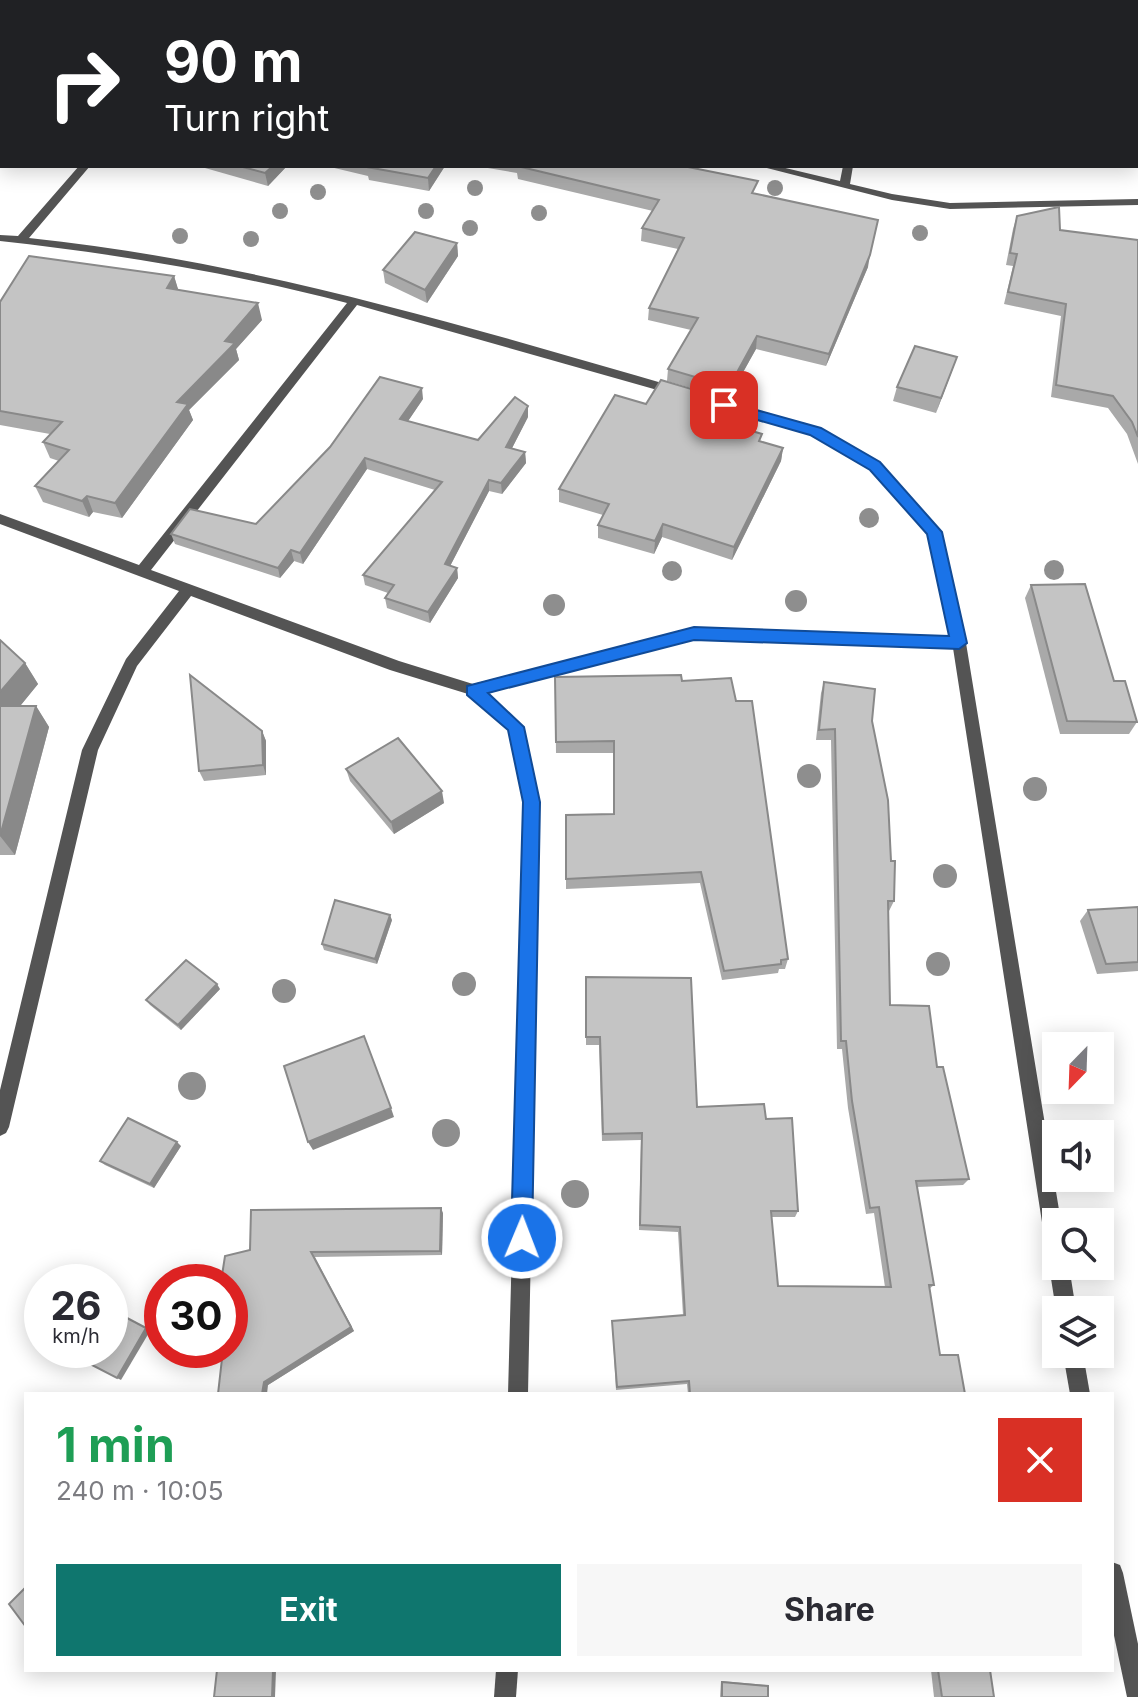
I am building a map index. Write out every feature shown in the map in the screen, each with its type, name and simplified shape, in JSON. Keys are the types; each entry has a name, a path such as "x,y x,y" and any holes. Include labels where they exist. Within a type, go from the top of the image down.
{"street":[{"path":"21,240 83,168"},
{"path":"772,168 844,186 950,206 1138,202"},
{"path":"844,186 848,168"},
{"path":"0,238 181,263 355,300 816,432 875,466 934,532 959,643 1050,1208"},
{"path":"142,572 355,300"},
{"path":"0,519 473,690 516,727 532,802 518,1392"},
{"path":"0,1127 90,750 131,663 188,589"},
{"path":"473,690 694,634 959,643"},
{"path":"1075,1368 1080,1392"},
{"path":"1114,1583 1138,1697"},
{"path":"505,1697 507,1672"}],"building":[{"path":"246,168 271,168 265,173"},
{"path":"373,168 435,168 428,178"},
{"path":"525,168 693,168 758,181 752,193 878,220 870,255 829,354 757,336 729,387 668,369 698,318 649,308 684,238 642,228 659,200"},
{"path":"1059,207 1060,230 1138,240 1138,437 1132,422 1113,396 1056,385 1066,304 1008,292 1017,254 1010,253 1017,216"},
{"path":"415,232 457,243 425,290 383,270"},
{"path":"29,256 174,276 167,288 258,303 225,341 235,343 177,402 188,404 115,503 87,496 82,501 35,486 69,450 43,442 62,422 0,411 0,302"},
{"path":"915,346 957,357 941,398 897,387"},
{"path":"380,377 422,388 400,419 478,440 515,397 528,406 506,447 525,452 501,483 489,480 445,564 457,568 428,612 385,598 394,585 363,575 442,482 365,458 300,553 291,550 278,568 171,534 190,509 256,524 330,447"},
{"path":"661,380 722,398 711,419 762,434 759,441 783,448 734,547 663,524 655,541 598,525 609,504 559,489 615,395 646,404"},
{"path":"1085,584 1114,681 1125,681 1137,722 1067,721 1031,585"},
{"path":"0,640 25,663 0,692"},
{"path":"190,675 262,731 263,765 199,771"},
{"path":"681,675 682,681 731,678 736,701 752,701 788,959 781,960 781,964 724,971 701,872 566,879 566,815 614,814 614,741 556,742 555,677"},
{"path":"824,682 875,689 872,721 888,800 891,861 895,861 894,901 888,901 890,1005 929,1006 937,1067 943,1067 969,1179 916,1181 934,1285 929,1285 940,1355 958,1355 965,1392 690,1392 689,1381 617,1387 612,1321 685,1315 680,1227 640,1225 642,1133 603,1134 600,1037 586,1037 586,977 691,978 697,1107 764,1104 766,1119 792,1118 798,1211 771,1211 778,1286 891,1287 879,1207 870,1208 852,1101 846,1041 841,1041 835,729 819,730"},
{"path":"0,706 36,706 0,836"},
{"path":"398,738 442,791 391,822 346,769"},
{"path":"335,900 390,915 375,959 322,944"},
{"path":"1138,907 1138,962 1106,964 1088,910"},
{"path":"186,960 217,984 178,1025 146,1000"},
{"path":"364,1036 391,1108 308,1142 284,1066"},
{"path":"128,1118 177,1142 150,1184 100,1161"},
{"path":"441,1208 440,1251 311,1252 351,1327 264,1382 262,1392 218,1392 221,1368 248,1368 248,1264 224,1264 225,1256 250,1250 251,1210"},
{"path":"128,1318 144,1327 128,1359"},
{"path":"98,1368 123,1368 117,1378"},
{"path":"24,1589 24,1624 9,1604"},
{"path":"217,1672 273,1672 272,1697 214,1697"},
{"path":"938,1672 990,1672 994,1697 942,1697"},
{"path":"722,1682 768,1686 768,1697 722,1697"}],"route":[{"path":"522,1238 532,802 516,727 473,690 694,634 959,643 934,532 875,466 816,432 724,405"}]}
